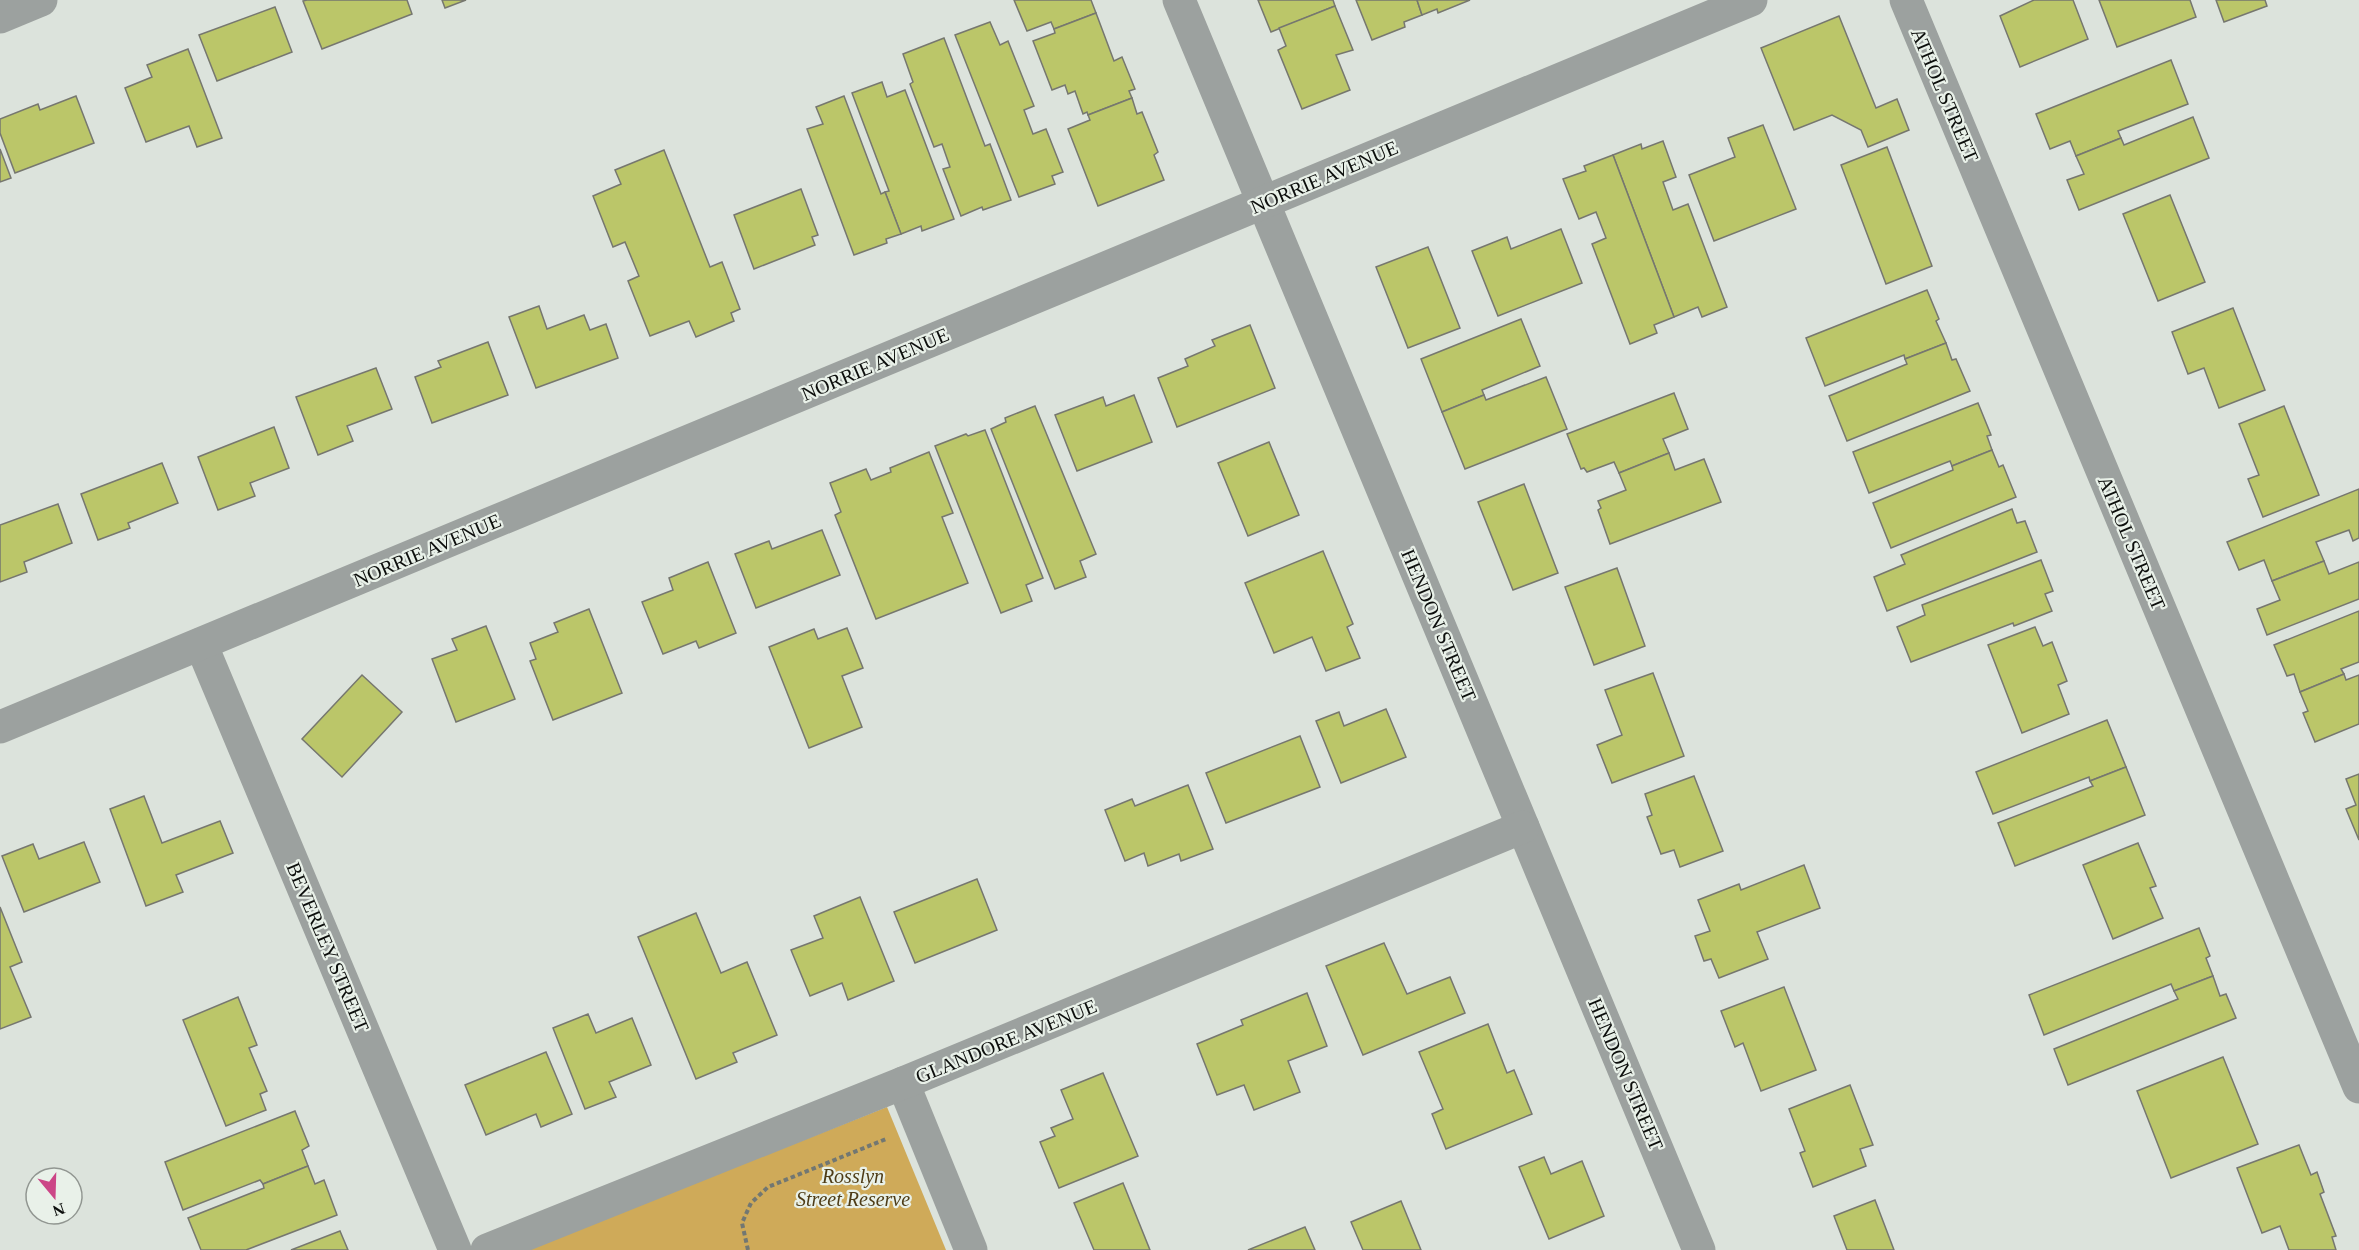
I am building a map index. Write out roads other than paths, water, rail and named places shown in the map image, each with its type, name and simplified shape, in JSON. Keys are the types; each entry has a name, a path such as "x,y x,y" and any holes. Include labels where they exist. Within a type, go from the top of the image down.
{"street":[{"path":"2,11 41,0"},
{"name":"HENDON STREET","path":"1179,0 1699,1250"},
{"name":"NORRIE AVENUE","path":"0,727 1751,0"},
{"name":"ATHOL STREET","path":"1906,0 2359,1087"},
{"name":"BEVERLEY STREET","path":"201,644 456,1250"},
{"name":"GLANDORE AVENUE","path":"487,1250 903,1083 1523,827"},
{"path":"903,1083 971,1250"}],"park label":[{"name":"Rosslyn Street Reserve","path":"853,1188"}]}
